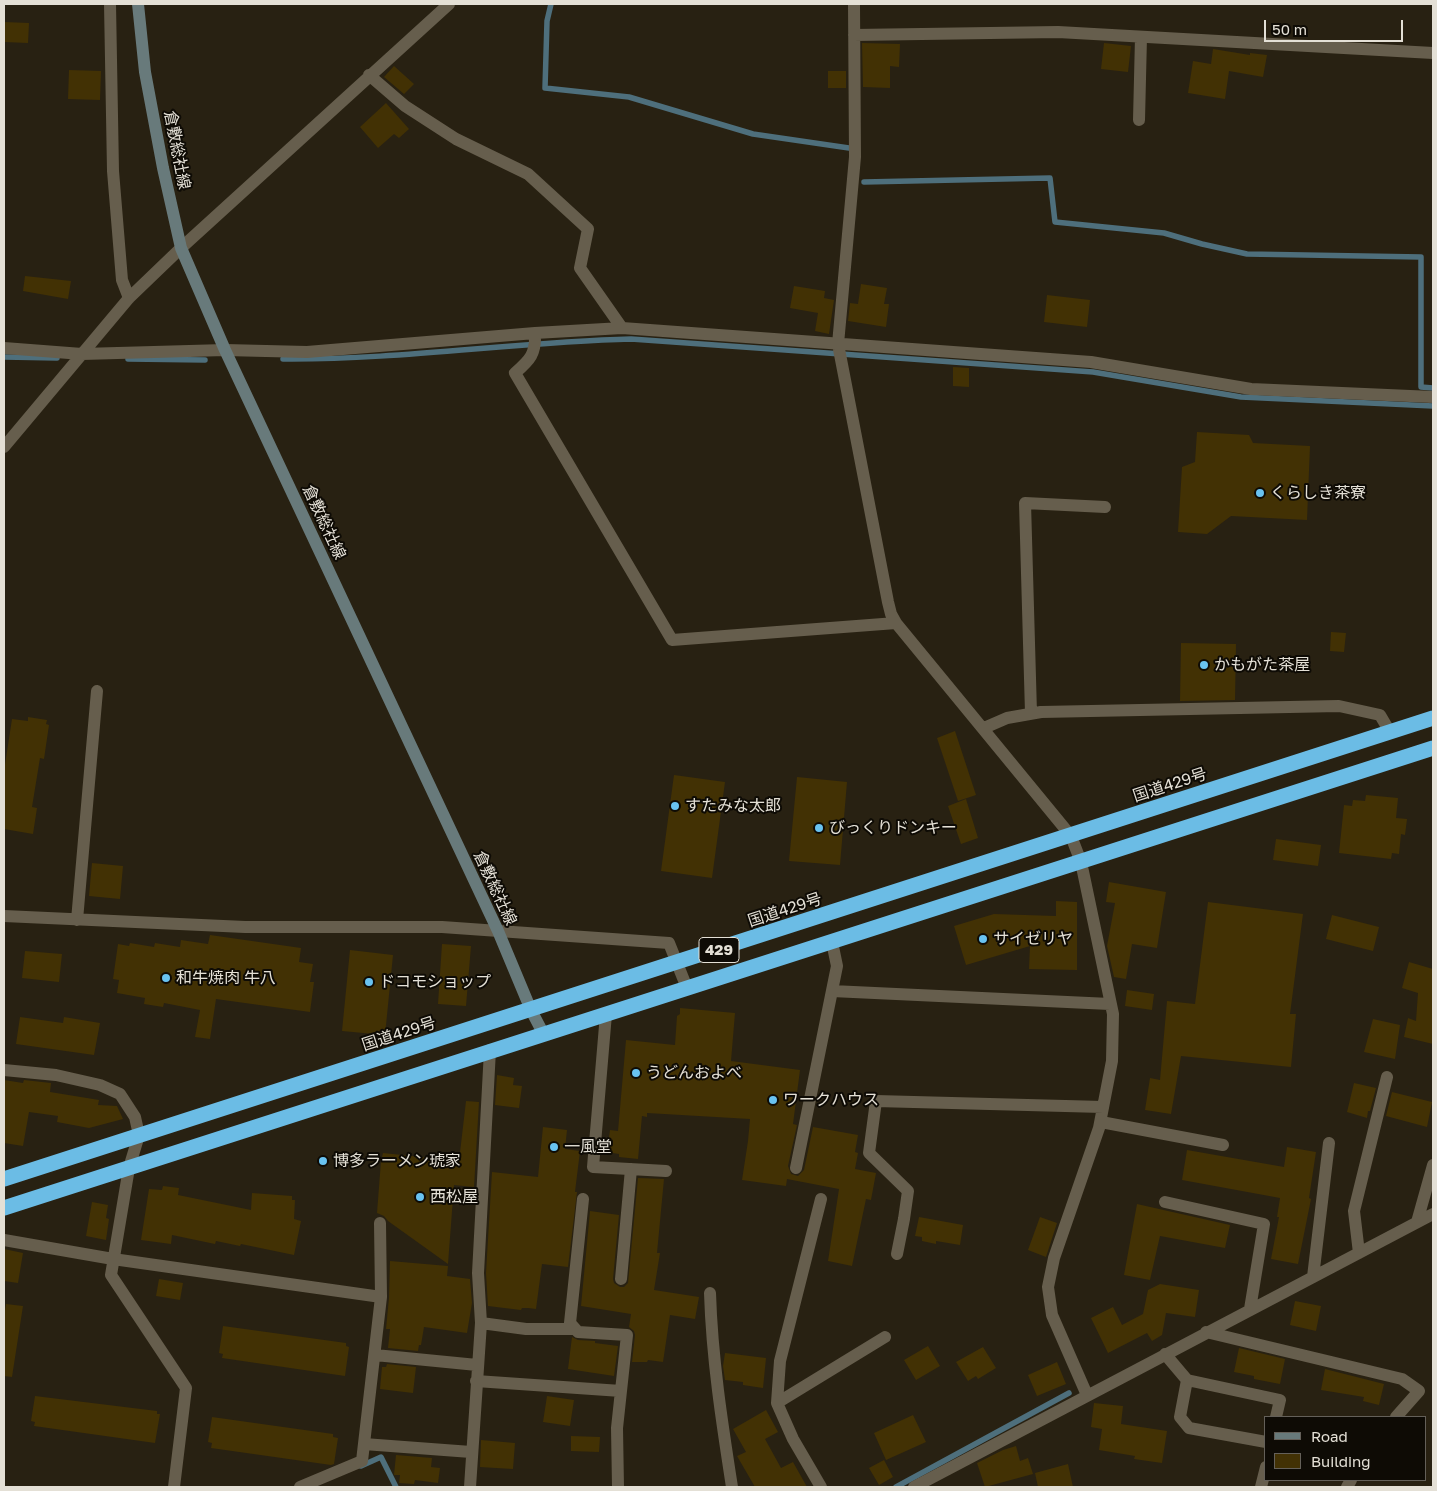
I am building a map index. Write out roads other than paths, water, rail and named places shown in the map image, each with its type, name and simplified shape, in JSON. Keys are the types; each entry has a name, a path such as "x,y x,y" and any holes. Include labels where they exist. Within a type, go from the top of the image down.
{"highway":[{"name":"国道429号","path":"4,1179 1433,718"},
{"name":"429","path":"4,1208 1433,748"}],"main road":[{"name":"倉敷総社線","path":"138,4 145,72 163,168 181,248 225,350 498,931 531,1010 543,1033"}],"street":[{"path":"110,4 113,172 122,280 129,298"},
{"path":"4,447 129,298 369,75 449,4"},
{"path":"854,4 856,157 839,351 891,614 896,623 1071,836 1081,862 1113,1014 1112,1061 1101,1122 1054,1258 1048,1287 1052,1315 1087,1395"},
{"path":"854,35 1058,32 1433,54"},
{"path":"1139,120 1142,37"},
{"path":"369,75 405,106 456,139 528,174 588,229 580,268 622,328"},
{"path":"4,348 78,358 225,350 307,352 535,339 622,328 839,351 1090,362 1251,389 1433,397"},
{"path":"535,339 534,353 515,373 672,640 896,623"},
{"path":"1032,713 1025,503 1105,507"},
{"path":"77,920 97,691"},
{"path":"984,728 1006,718 1041,712 1339,706 1380,715 1390,732"},
{"path":"4,916 245,927 442,927 669,943 687,988"},
{"path":"796,1168 832,992 836,966 832,942"},
{"path":"832,992 1110,1004"},
{"path":"606,1014 593,1167 666,1171"},
{"path":"470,1487 480,1323 478,1273 490,1050"},
{"path":"4,1070 56,1075 100,1085 120,1094 135,1117 139,1135 128,1168 111,1275 186,1388 174,1487"},
{"path":"1358,1253 1354,1211 1387,1078"},
{"path":"897,1254 908,1191 869,1153 876,1101 1103,1107"},
{"path":"1101,1122 1224,1145"},
{"path":"1313,1276 1329,1144"},
{"path":"1417,1222 1433,1165"},
{"path":"621,1279 631,1169"},
{"path":"583,1199 570,1323 578,1332 627,1335 617,1428 618,1487"},
{"path":"821,1487 793,1440 777,1403 780,1361 822,1199"},
{"path":"1165,1202 1264,1224 1250,1309"},
{"path":"916,1487 1206,1332 1433,1214"},
{"path":"300,1487 362,1461 381,1297 380,1223"},
{"path":"4,1240 113,1260 381,1297"},
{"path":"710,1293 718,1395 732,1487"},
{"path":"480,1323 526,1329 575,1329"},
{"path":"1206,1332 1402,1379 1419,1391 1397,1416"},
{"path":"777,1403 885,1337"},
{"path":"1165,1354 1187,1380 1280,1400 1276,1416"},
{"path":"375,1355 477,1365"},
{"path":"476,1380 621,1391"},
{"path":"1187,1380 1180,1417 1189,1428 1264,1442"},
{"path":"364,1444 471,1452"}],"waterway":[{"path":"551,4 547,21 545,88 629,97 753,134 849,148"},
{"path":"864,182 1050,178 1055,222 1164,233 1247,254 1421,257 1421,387 1433,388"},
{"path":"283,359 370,357 631,339 1093,372 1241,397 1433,406"},
{"path":"4,357 57,358"},
{"path":"128,359 205,360"},
{"path":"896,1487 1069,1393"},
{"path":"361,1466 381,1457 396,1487"}],"place":[{"name":"くらしき茶寮","path":"1260,493"},
{"name":"かもがた茶屋","path":"1204,665"},
{"name":"すたみな太郎","path":"675,806"},
{"name":"びっくりドンキー","path":"819,828"},
{"name":"サイゼリヤ","path":"983,939"},
{"name":"和牛焼肉 牛八","path":"166,978"},
{"name":"ドコモショップ","path":"369,982"},
{"name":"うどんおよべ","path":"636,1073"},
{"name":"ワークハウス","path":"773,1100"},
{"name":"一風堂","path":"554,1147"},
{"name":"博多ラーメン琥家","path":"323,1161"},
{"name":"西松屋","path":"420,1197"}]}
